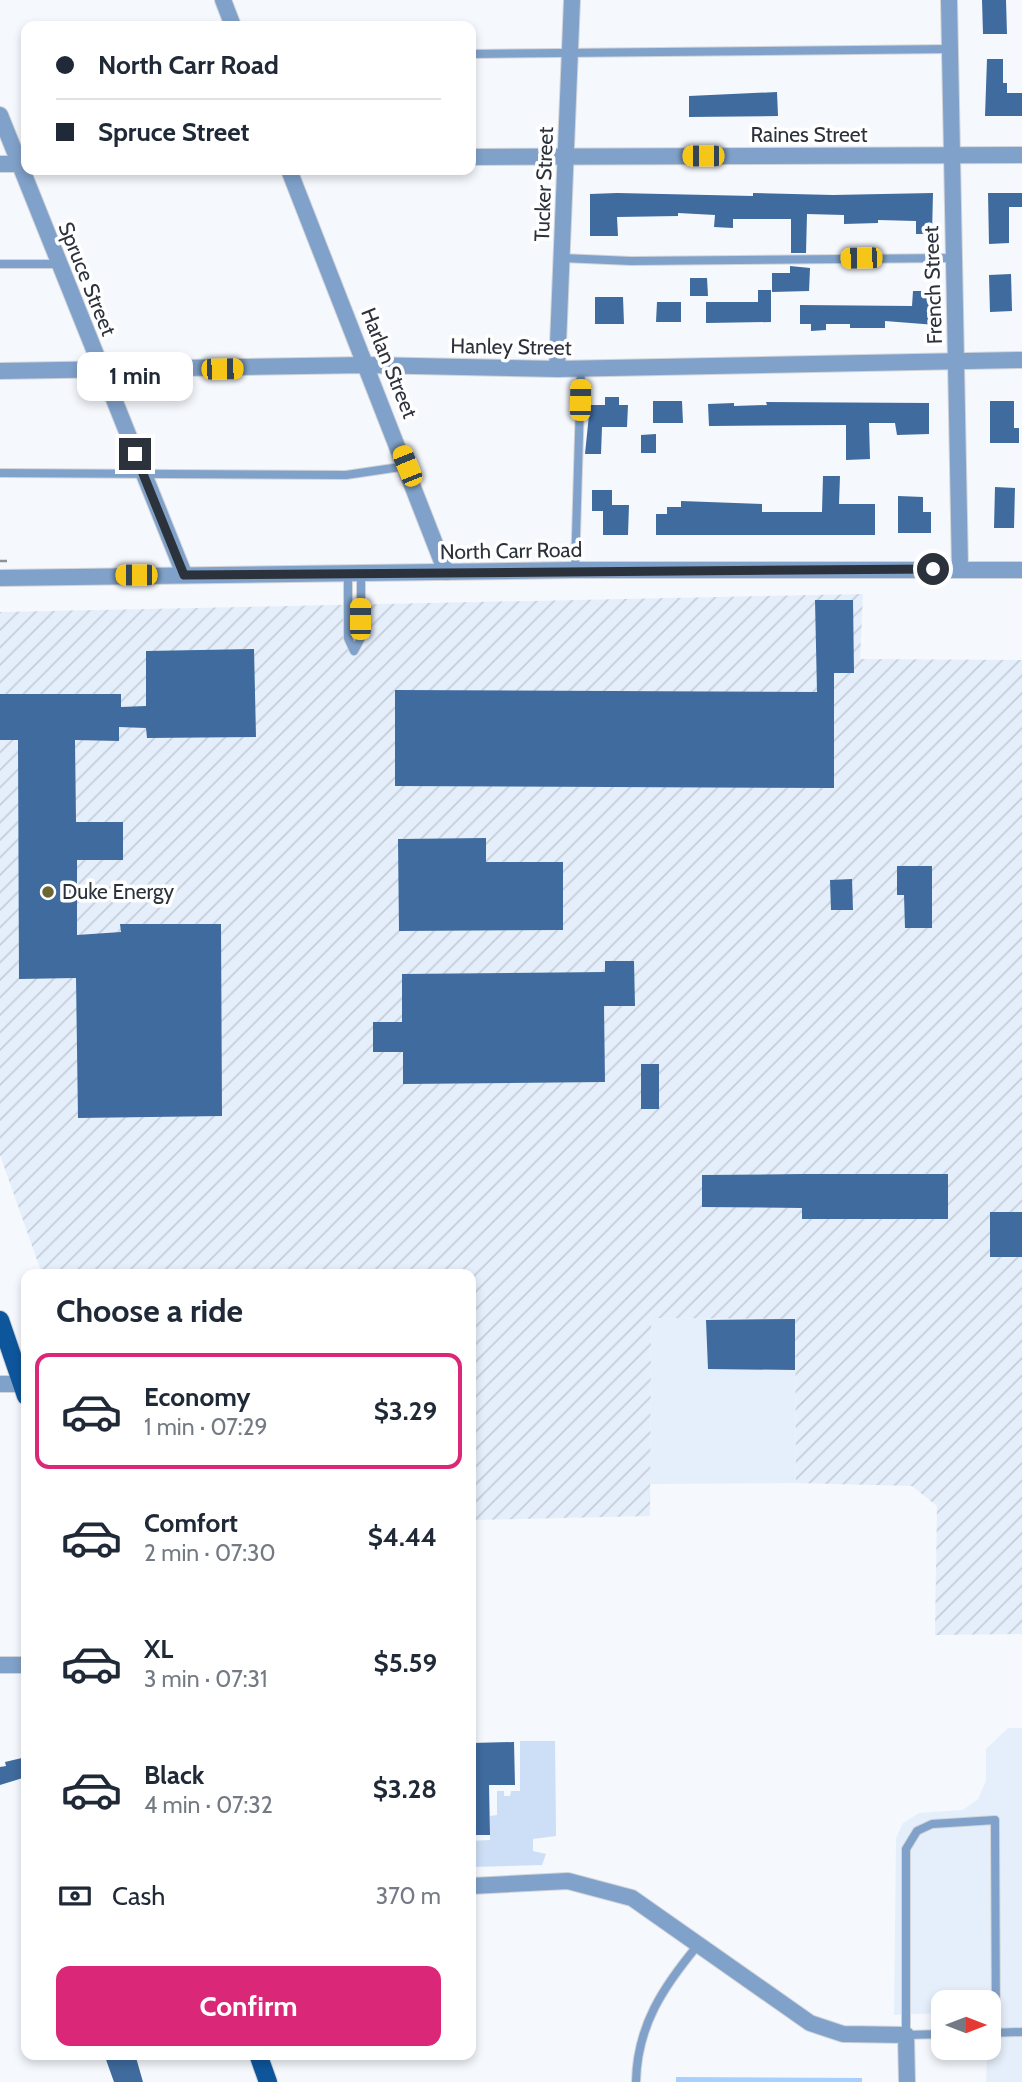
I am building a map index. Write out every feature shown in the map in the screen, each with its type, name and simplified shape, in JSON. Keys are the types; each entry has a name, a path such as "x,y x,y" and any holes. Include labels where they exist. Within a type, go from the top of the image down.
{"main road":[{"path":"0,1320 21,1381"},
{"path":"260,2060 268,2082"}],"street":[{"path":"223,0 231,21"},
{"name":"Tucker Street","path":"557,369 572,0"},
{"name":"French Street","path":"949,0 960,569"},
{"name":"Spruce Street","path":"0,115 21,160"},
{"name":"Raines Street","path":"476,157 1022,155"},
{"path":"0,164 21,164"},
{"name":"Spruce Street","path":"27,175 59,264 184,575"},
{"name":"Harlan Street","path":"291,175 407,466 446,572"},
{"name":"Hanley Street","path":"0,371 367,365 557,369 956,359 1022,360"},
{"name":"North Carr Road","path":"0,578 575,570 1022,570"},
{"path":"0,1384 21,1389"},
{"path":"0,1665 21,1665"},
{"path":"476,1886 568,1881 632,1898 810,2023 843,2034 906,2035 907,2082"}],"lane":[{"path":"476,54 950,50"},
{"path":"562,258 645,261 954,258"},
{"path":"0,264 59,264"},
{"path":"575,570 580,368"},
{"path":"0,473 346,475 407,466"},
{"path":"354,575 361,638 354,651 348,638 354,575"},
{"path":"931,2034 906,2035 906,1849 917,1831 932,1824 995,1820 993,1990"},
{"path":"636,2082 641,2037 653,2006 698,1945"},
{"path":"1001,2033 1022,2032"}],"shaded area":[{"name":"Duke Energy","path":"863,594 860,659 1022,660 1022,1634 935,1635 937,1506 912,1486 796,1483 795,1319 651,1318 650,1516 476,1520 476,1269 40,1269 0,1155 0,612"},
{"path":"651,1318 795,1319 796,1483 650,1484"},
{"path":"1008,1728 1022,1728 1022,2082 986,2082 987,2060 1001,2060 1001,1990 931,1990 931,2013 894,2015 896,1838 903,1823 919,1813 963,1810 978,1799 986,1781 986,1749"},
{"path":"520,1741 555,1741 556,1836 533,1839 533,1851 546,1854 542,1865 476,1867 476,1841 490,1840 490,1816 497,1815 497,1791 504,1791 504,1796 510,1796 511,1791 520,1791"}],"water":[{"path":"676,2077 862,2078 862,2082 676,2082"}],"building":[{"path":"982,0 1006,0 1007,34 983,34"},
{"path":"987,59 1003,59 1003,83 1007,83 1007,93 1022,93 1022,116 985,116"},
{"path":"777,92 778,116 689,117 689,96"},
{"path":"753,193 933,193 932,234 916,234 916,221 878,220 878,223 844,224 844,215 807,214 806,253 791,253 791,219 733,219 733,228 714,227 715,215 678,213 678,216 617,217 618,236 590,236 590,194 753,196"},
{"path":"988,193 1022,193 1022,207 1009,207 1009,243 989,244"},
{"path":"790,266 810,268 809,291 772,292 772,273 790,273"},
{"path":"1011,274 1012,311 990,312 989,275"},
{"path":"690,278 707,278 708,296 690,296"},
{"path":"758,290 771,290 771,322 706,323 706,302 758,302"},
{"path":"913,291 937,291 936,325 885,321 885,328 850,328 850,324 826,324 826,330 811,331 811,324 800,324 800,305 912,306"},
{"path":"595,297 623,297 624,324 595,324"},
{"path":"657,302 681,302 681,322 656,322"},
{"path":"605,397 619,397 619,405 628,405 627,427 602,427 601,454 585,454 590,405 605,405"},
{"path":"653,401 682,401 683,423 653,423"},
{"path":"990,401 1014,401 1014,428 1019,428 1019,443 990,443"},
{"path":"766,402 929,403 929,434 897,435 895,423 869,423 870,459 846,460 846,425 709,426 708,404 767,405"},
{"path":"656,434 656,453 641,453 641,435"},
{"path":"823,476 840,476 839,504 875,504 875,535 656,535 656,514 667,514 667,507 681,507 681,501 762,504 762,512 822,512"},
{"path":"995,487 1015,488 1014,528 994,528"},
{"path":"592,490 612,490 612,505 629,505 628,535 603,535 603,511 592,511"},
{"path":"898,496 923,497 923,512 931,512 931,533 898,533"},
{"path":"815,600 853,600 854,673 834,673 834,788 395,786 395,690 817,692"},
{"name":"Duke Energy","path":"254,649 256,737 147,738 146,728 119,727 119,741 75,740 76,822 123,822 123,860 77,860 77,935 121,932 120,924 221,924 222,1116 78,1118 76,978 19,979 18,740 0,740 0,694 121,694 121,707 146,706 146,651"},
{"path":"486,838 486,862 563,862 563,930 399,931 398,839"},
{"path":"897,866 932,866 932,928 905,928 904,895 897,895"},
{"path":"852,879 853,910 831,910 830,880"},
{"path":"605,961 634,961 635,1006 604,1006 605,1082 403,1084 403,1052 373,1052 373,1022 402,1022 402,974 605,972"},
{"path":"641,1064 659,1064 659,1109 641,1109"},
{"path":"948,1174 948,1219 802,1219 802,1208 702,1207 702,1175"},
{"path":"990,1212 1022,1212 1022,1257 990,1257"},
{"path":"795,1319 795,1370 708,1369 706,1320"},
{"path":"514,1742 515,1785 489,1785 490,1835 476,1835 476,1743"},
{"path":"21,1758 21,1779 0,1785 0,1767 6,1766 5,1762"},
{"path":"106,2060 137,2060 143,2082 114,2082"}],"place":[{"name":"Duke Energy","path":"48,892"}],"route":[{"path":"135,454 184,575 933,569"}]}
